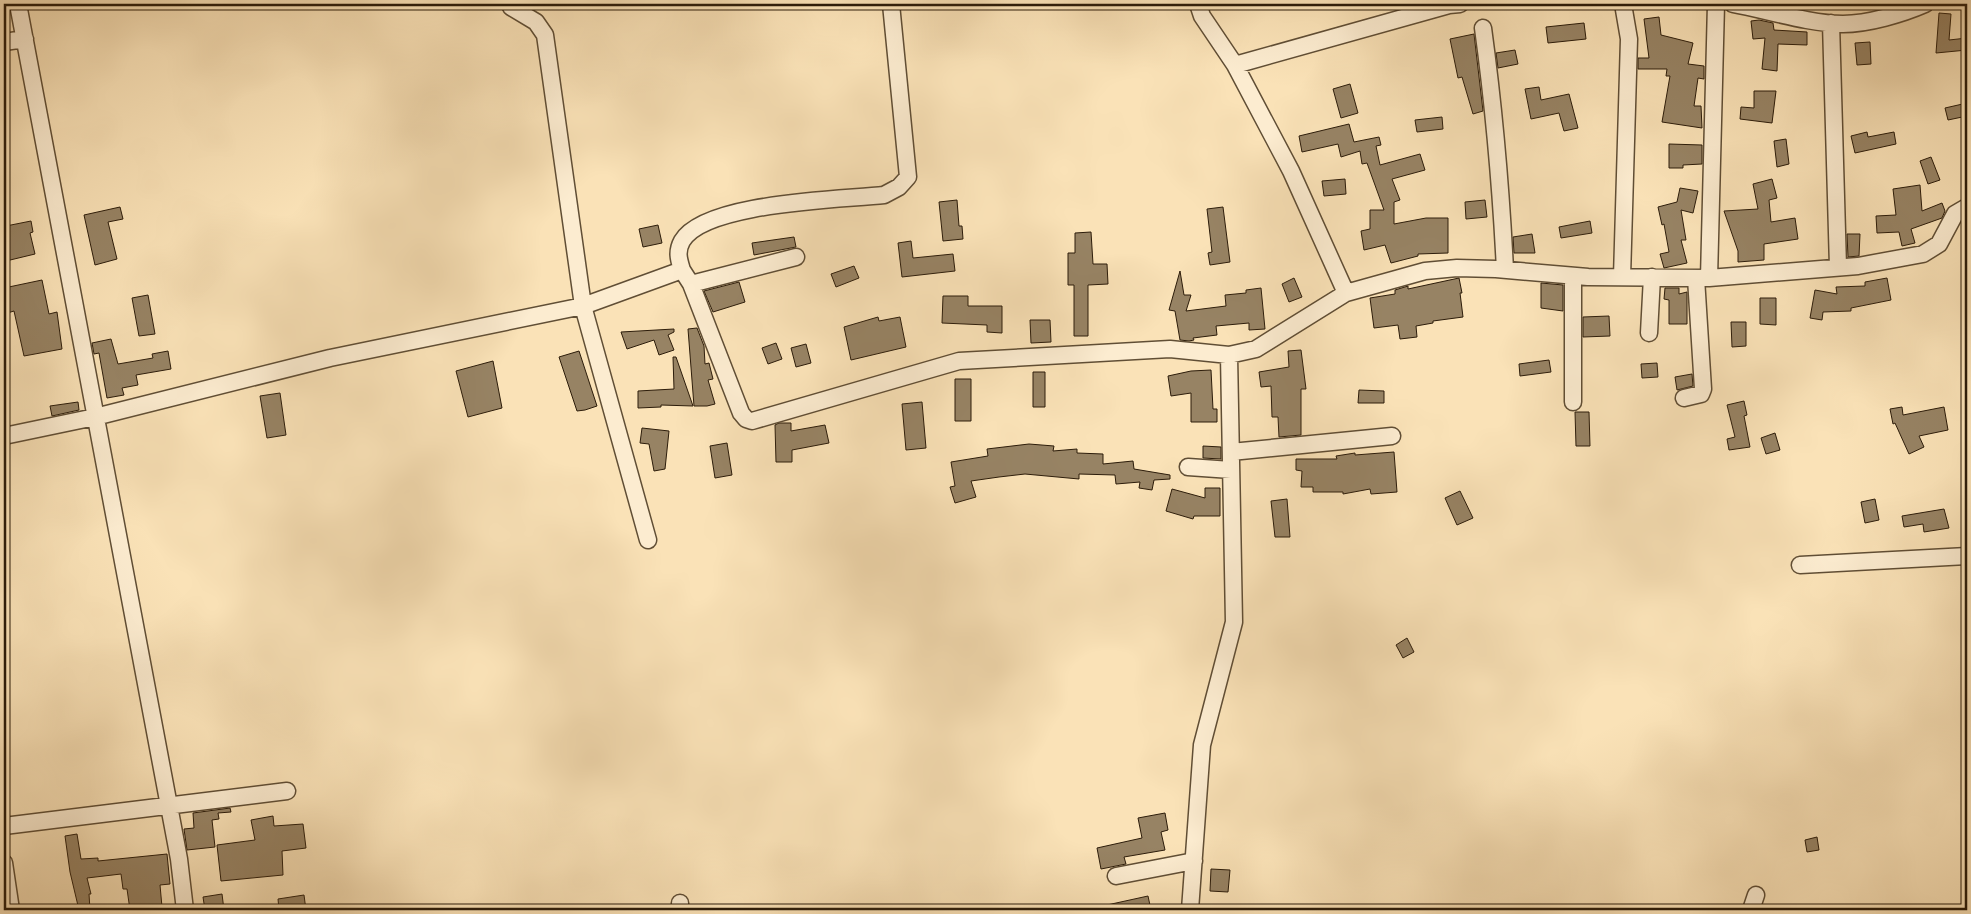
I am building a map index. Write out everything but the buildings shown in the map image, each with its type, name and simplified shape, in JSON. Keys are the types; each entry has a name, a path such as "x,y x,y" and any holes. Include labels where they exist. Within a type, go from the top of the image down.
{"street":[{"path":"18,4 179,859 185,910"},
{"path":"510,4 511,7 536,22 545,35 583,306 648,540"},
{"path":"891,4 908,177 899,187 884,194 756,207 715,218 682,240 677,254 741,413 746,419 752,421 959,361 1170,349 1229,355 1256,350 1346,294 1425,271 1457,268 1573,276 1702,278 1858,266 1924,254 1939,244 1956,214 1967,207"},
{"path":"1198,4 1202,16 1235,65 1291,171 1346,294"},
{"path":"1235,65 1449,5 1460,4"},
{"path":"1622,277 1629,39 1623,4"},
{"path":"1684,398 1701,394 1703,389 1702,278 1716,4"},
{"path":"1733,4 1831,23 1861,22 1913,9 1925,4"},
{"path":"1831,23 1838,267"},
{"path":"1483,28 1493,104 1503,220 1505,270"},
{"path":"4,42 25,40"},
{"path":"4,436 95,417 330,358 583,306 687,277 796,257"},
{"path":"1573,276 1573,402"},
{"path":"1649,333 1652,278"},
{"path":"1190,910 1202,744 1234,622 1229,355"},
{"path":"1231,452 1392,436"},
{"path":"1188,467 1231,470"},
{"path":"1800,565 1967,556"},
{"path":"4,826 287,791"},
{"path":"1116,876 1194,861"},
{"path":"4,863 12,910"}]}
